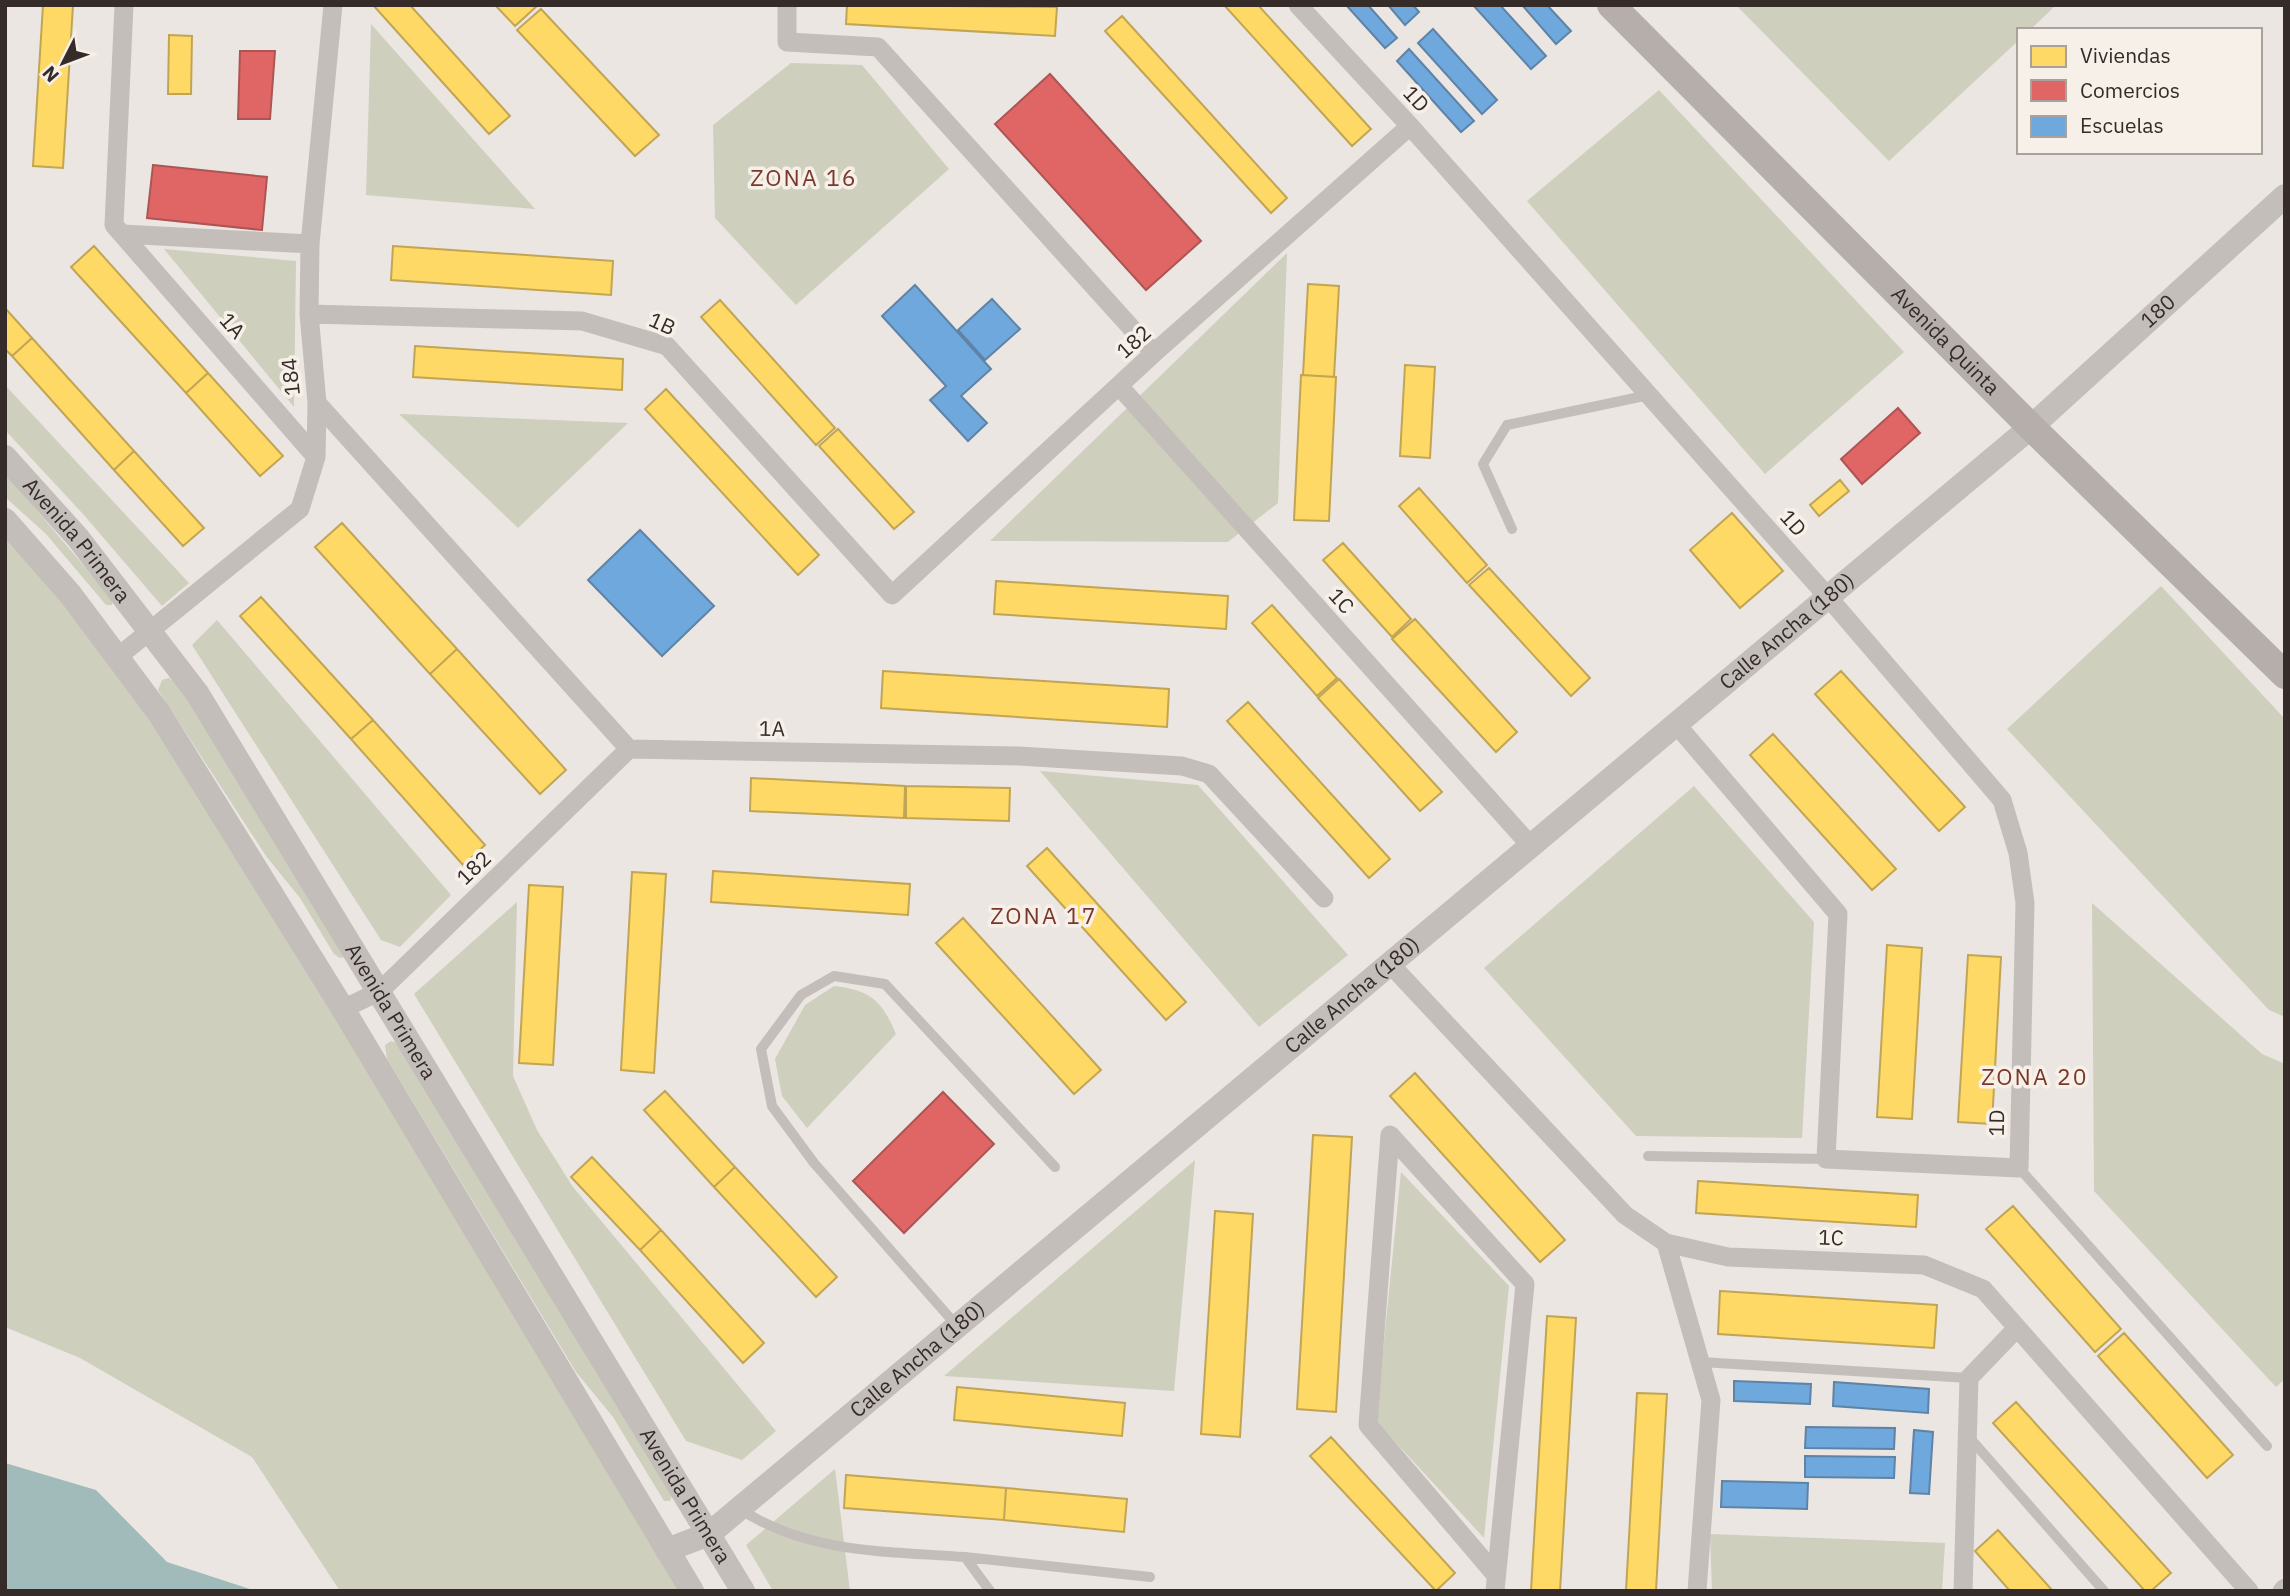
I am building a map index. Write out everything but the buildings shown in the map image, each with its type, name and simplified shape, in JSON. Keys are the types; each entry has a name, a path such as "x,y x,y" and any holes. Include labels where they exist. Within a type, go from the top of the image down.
{"main road":[{"name":"Avenida Quinta","path":"1611,5 2031,427 2285,675"}],"street":[{"path":"124,5 118,230 310,244"},
{"name":"184","path":"119,656 300,509 316,457 317,403 309,314 310,244 333,5"},
{"path":"787,5 787,42 878,47 1154,354"},
{"name":"1D","path":"1298,5 1410,126 1828,597 2002,800 2018,853 2025,903 2018,1168"},
{"name":"182","path":"892,595 1154,354 1410,126"},
{"name":"180","path":"2031,427 2285,196"},
{"name":"1A","path":"118,230 316,457"},
{"name":"1B","path":"309,314 582,320 667,346 892,595"},
{"name":"1C","path":"1119,386 1531,846"},
{"path":"317,403 629,748"},
{"name":"Calle Ancha (180)","path":"667,1550 709,1534 2031,427"},
{"name":"Avenida Primera","path":"5,457 78,538 151,632 209,713 743,1591"},
{"name":"Avenida Primera","path":"5,520 119,656 159,713 343,1009 692,1591"},
{"path":"1676,724 1838,914 1826,1158 2018,1168"},
{"name":"1A","path":"629,748 1019,756 1182,766 1209,774 1324,898"},
{"name":"182","path":"343,1009 380,991 629,748"},
{"name":"1C","path":"1390,964 1625,1215 1666,1243 1728,1257 1924,1265 1983,1289 2249,1591"},
{"path":"1390,1135 1525,1284 1495,1582 1368,1425 1390,1135"},
{"path":"1666,1243 1711,1399 1698,1591"},
{"path":"1963,1591 1969,1378 2017,1328"}],"lane":[{"path":"1512,528 1483,464 1507,425 1649,395"},
{"path":"957,1326 814,1163 772,1106 761,1049 801,995 834,976 885,984 1055,1167"},
{"path":"1648,1156 1826,1158"},
{"path":"2018,1168 2267,1447"},
{"path":"1701,1362 1969,1378"},
{"path":"1966,1434 2104,1591"},
{"path":"740,1508 760,1522 828,1547 965,1556 1150,1577"},
{"path":"965,1556 990,1591"}],"green space":[{"path":"1736,5 2056,5 2032,28 2017,28 2017,42 1889,161"},
{"path":"371,24 535,209 366,195"},
{"path":"791,63 862,65 949,169 796,305 715,218 713,125"},
{"path":"1659,90 1904,352 1765,474 1527,201"},
{"path":"164,249 296,261 294,407"},
{"path":"1287,253 1278,503 1228,542 990,541"},
{"path":"5,385 189,583 162,606 83,514 5,430"},
{"path":"399,414 628,423 518,528"},
{"path":"5,473 112,599 112,605 106,605 46,534 5,497"},
{"path":"5,531 123,660 683,1591 340,1591 252,1457 80,1358 5,1327"},
{"path":"2161,586 2285,719 2285,1017 2269,1010 2007,729"},
{"path":"217,620 451,895 400,947 381,940 192,645"},
{"path":"169,678 179,685 345,957 340,958 334,954 300,898 266,856 158,690 162,680"},
{"path":"1040,771 1198,785 1348,955 1259,1027"},
{"path":"1694,786 1814,922 1802,1138 1636,1136 1484,968"},
{"path":"517,902 513,1076 537,1130 573,1187 776,1431 742,1460 686,1441 414,994"},
{"path":"2092,903 2262,1054 2285,1064 2285,1379 2276,1387 2094,1191"},
{"path":"834,986 857,991 874,999 886,1013 896,1034 807,1128 782,1096 775,1059 805,1005"},
{"path":"391,1041 400,1044 672,1496 670,1501 664,1501 613,1417 576,1372 387,1059 385,1045"},
{"path":"1195,1160 1174,1391 944,1376"},
{"path":"1401,1172 1509,1286 1484,1538 1376,1421"},
{"path":"835,1469 850,1591 773,1591 746,1545"},
{"path":"1710,1534 1945,1543 1942,1591 1712,1591"}],"water":[{"path":"5,1463 96,1490 167,1562 256,1591 5,1591"}],"district":[{"name":"ZONA 16","path":"804,178"},
{"name":"ZONA 17","path":"1044,916"},
{"name":"ZONA 20","path":"2035,1077"}]}
